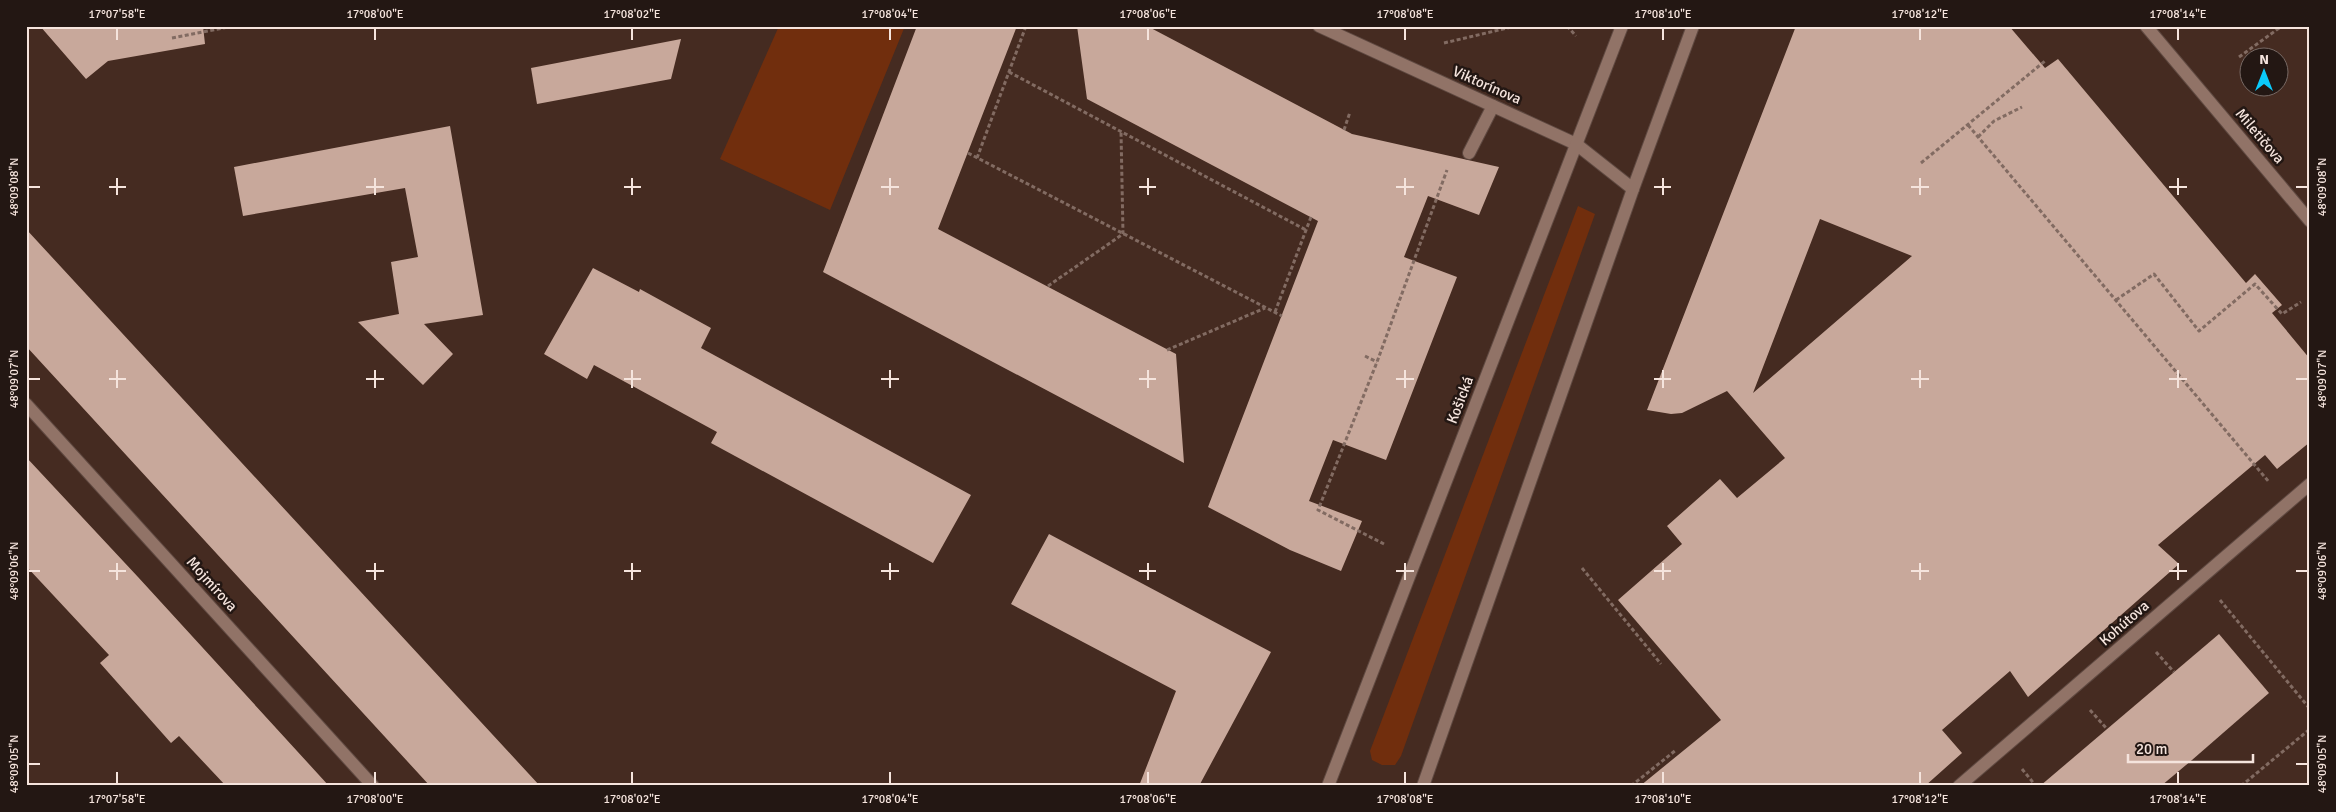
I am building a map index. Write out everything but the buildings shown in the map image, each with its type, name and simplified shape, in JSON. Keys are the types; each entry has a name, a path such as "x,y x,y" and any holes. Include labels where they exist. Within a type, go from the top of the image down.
{"street":[{"name":"Viktorínova","path":"1319,26 1576,144 1632,190"},
{"name":"Košická","path":"1328,786 1622,26"},
{"path":"1423,786 1632,190 1693,26"},
{"name":"Miletičova","path":"2146,26 2310,221"},
{"path":"1469,153 1493,106"},
{"name":"Mojmírova","path":"26,404 373,786"},
{"name":"Kohútova","path":"1959,786 2310,484"}],"path":[{"path":"172,38 233,26"},
{"path":"977,158 1026,26"},
{"path":"1444,43 1516,26"},
{"path":"1567,26 1576,36"},
{"path":"2251,48 2282,26"},
{"path":"1921,163 2045,61"},
{"path":"1009,72 1306,230"},
{"path":"1978,137 1994,121 2022,107"},
{"path":"1344,130 1350,112"},
{"path":"1968,125 2288,503"},
{"path":"1121,131 1123,234"},
{"path":"968,153 1282,316"},
{"path":"1384,544 1318,510 1377,362 1448,166"},
{"path":"1275,312 1311,217"},
{"path":"1048,286 1123,234"},
{"path":"2116,300 2154,274 2199,332 2255,284 2282,314 2302,302"},
{"path":"1167,350 1266,307"},
{"path":"1366,356 1377,362"},
{"path":"1582,568 1661,664"},
{"path":"2219,599 2310,709"},
{"path":"2151,646 2174,672"},
{"path":"2084,704 2107,729"},
{"path":"2241,786 2310,729"},
{"path":"1631,786 1676,750"},
{"path":"2016,762 2036,786"}],"shaded area":[{"path":"779,26 905,26 830,210 720,159"},
{"path":"1578,206 1595,214 1401,756 1395,765 1382,765 1372,760 1370,751"}]}
